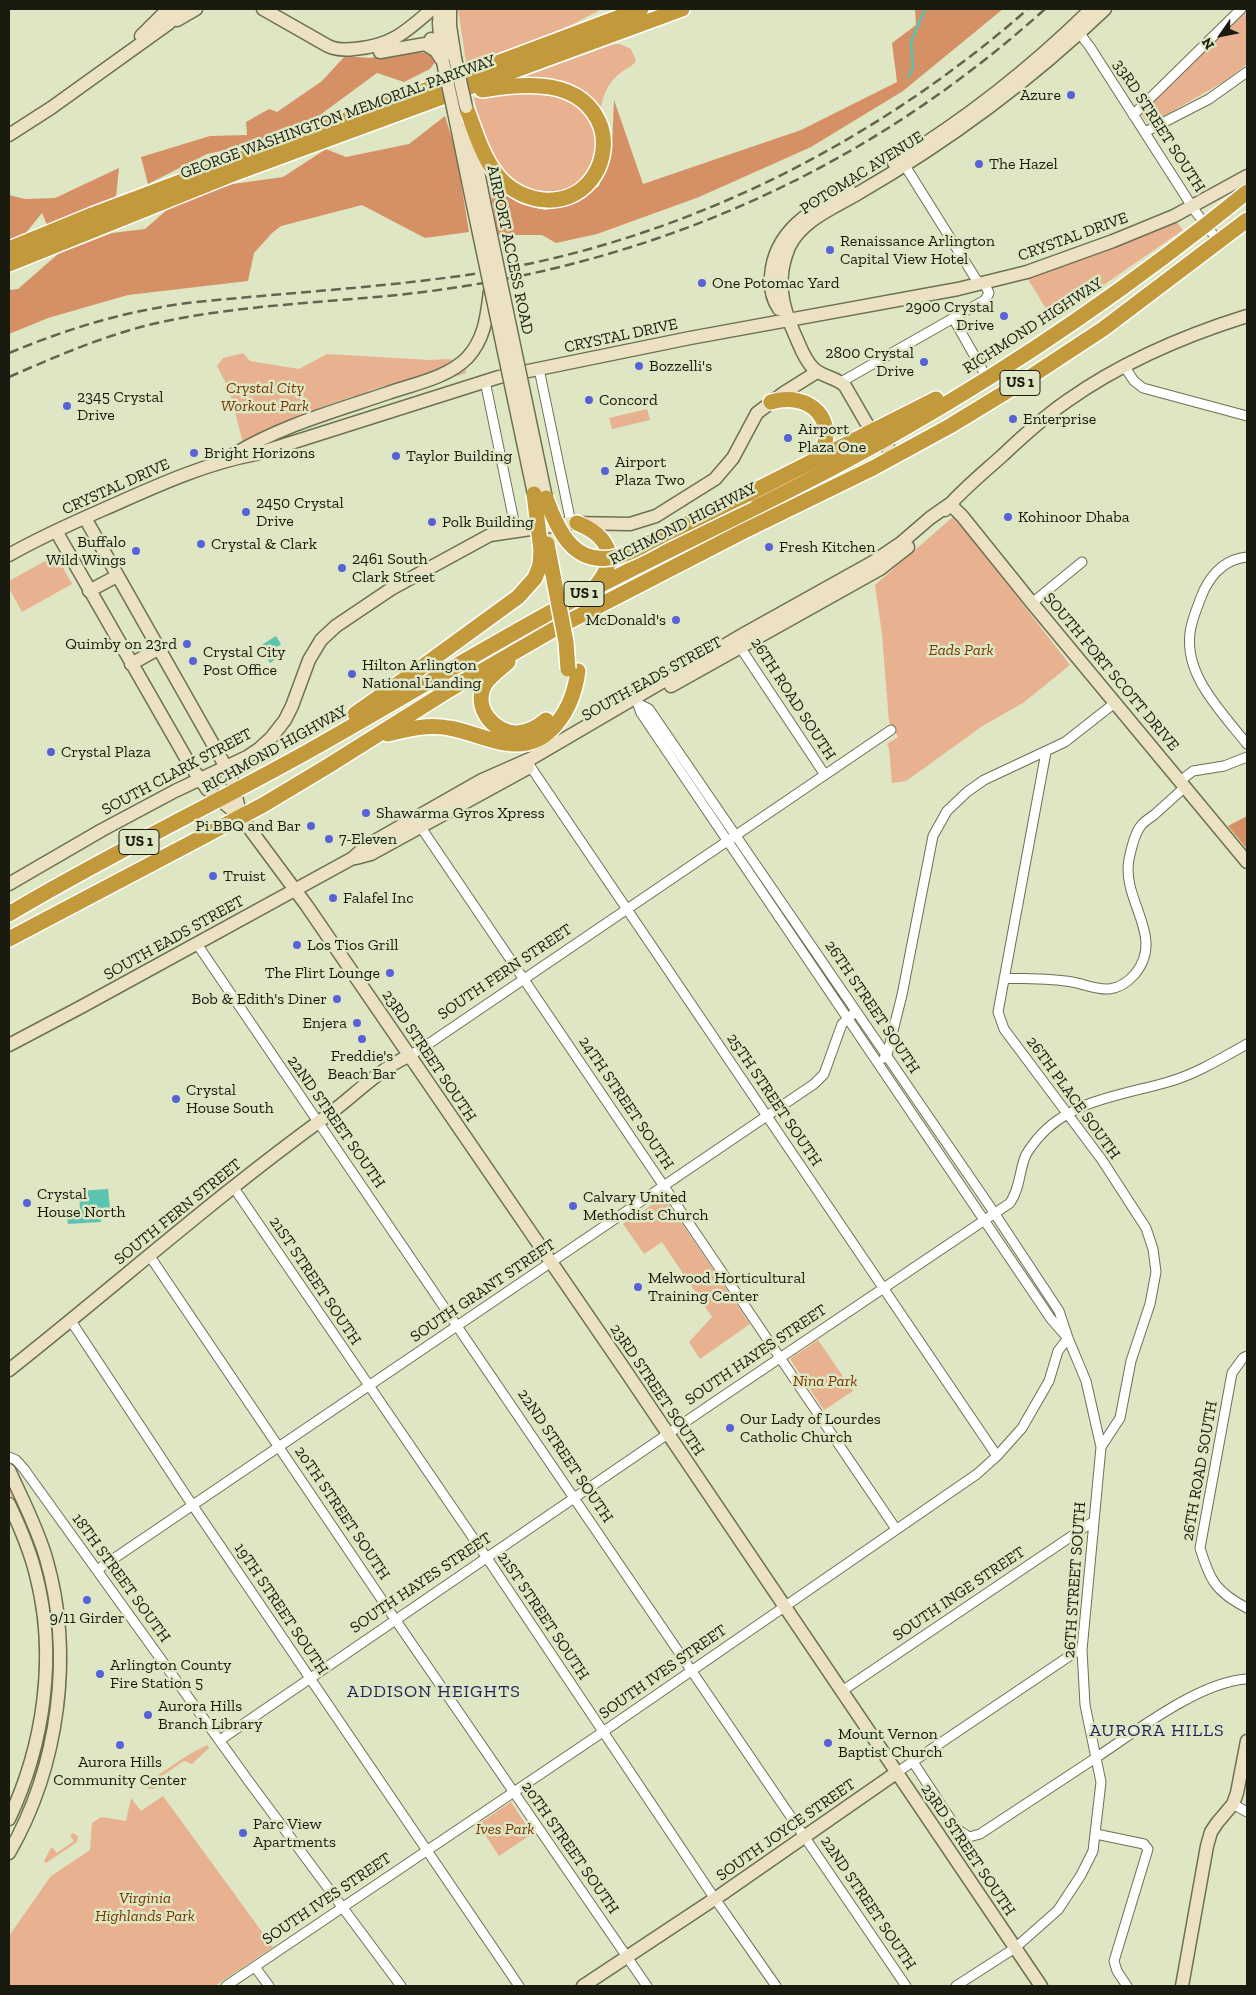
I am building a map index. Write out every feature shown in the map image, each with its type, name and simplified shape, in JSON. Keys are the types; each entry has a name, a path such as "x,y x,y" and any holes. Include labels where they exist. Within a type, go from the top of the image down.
{"highway":[{"path":"541,46 612,9"},
{"name":"GEORGE WASHINGTON MEMORIAL PARKWAY","path":"9,249 102,211 642,9"},
{"name":"GEORGE WASHINGTON MEMORIAL PARKWAY","path":"9,264 233,174 682,9"},
{"path":"430,102 511,86 535,84 566,90 588,106 600,125 604,142 599,166 590,182 568,196 545,201 522,195 506,184 492,169 460,110"},
{"name":"RICHMOND HIGHWAY","path":"9,914 58,885 230,800 308,751 496,642 877,436 938,398 973,387 1097,306 1247,192"},
{"name":"RICHMOND HIGHWAY","path":"9,939 241,817 311,777 449,690 528,643 643,582 895,456 982,406 1066,354 1133,307 1247,220"},
{"path":"771,402 794,399 806,403 819,412 824,422 826,437 825,447 819,458"},
{"path":"540,496 557,528 570,544 588,555 606,558 630,552 819,458 877,436"},
{"path":"528,643 489,678 481,694 482,707 488,719 498,728 518,733 531,730 543,722 559,704 573,670 577,645 540,496"},
{"path":"308,751 355,714 518,598 535,578 540,565 540,496"},
{"path":"574,523 591,528 598,534 607,552 609,561 607,568 594,589"},
{"path":"372,739 406,729 437,726 506,743 521,744 534,740 550,730 565,714 575,691 573,670"},
{"path":"230,800 368,728 399,699"}],"street":[{"path":"120,58 168,9"},
{"path":"168,24 183,9"},
{"path":"9,135 51,108 168,24 196,9"},
{"path":"263,9 328,46 373,53 425,44 449,60"},
{"name":"AIRPORT ACCESS ROAD","path":"440,9 440,45 449,60"},
{"name":"AIRPORT ACCESS ROAD","path":"450,9 449,60 540,496"},
{"name":"POTOMAC AVENUE","path":"1077,30 1091,9"},
{"name":"POTOMAC AVENUE","path":"818,372 807,360 788,321 782,300 780,282 786,255 793,240 806,225 903,162 1105,9"},
{"path":"1133,115 1241,9"},
{"path":"347,49 384,44 407,31 428,11"},
{"name":"33RD STREET SOUTH","path":"1077,30 1192,206 1220,242"},
{"path":"407,31 440,45"},
{"path":"1145,132 1209,98 1247,72"},
{"path":"841,382 987,298 989,293 903,162"},
{"name":"CRYSTAL DRIVE","path":"9,555 56,530 164,483 226,459 256,454 485,381 690,338 788,321 981,283 1027,272 1113,241 1174,216 1247,176"},
{"name":"AIRPORT ACCESS ROAD","path":"478,203 490,288 540,496"},
{"path":"226,459 254,442 286,429 445,373 458,366 471,353 484,328 490,288"},
{"name":"SOUTH EADS STREET","path":"9,1045 198,944 353,858 371,854 482,780 528,764 816,599 886,565 934,523 950,504 1049,414 1088,387 1124,366 1176,341 1247,316"},
{"path":"953,318 987,378"},
{"path":"1124,366 1136,384 1148,390 1247,416"},
{"path":"539,369 574,523"},
{"path":"818,372 841,382 849,391 867,424 895,456"},
{"name":"SOUTH CLARK STREET","path":"9,884 102,830 253,753 277,732 292,706 303,674 313,653 322,640 336,626 396,586 490,535 574,523 613,525 636,523 656,516 700,490 725,469 733,458 753,418 761,409 818,372"},
{"path":"485,381 516,531"},
{"name":"SOUTH FORT SCOTT DRIVE","path":"950,504 968,522 1032,603 1247,862"},
{"name":"23RD STREET SOUTH","path":"85,518 231,776 230,800 241,817 296,890 668,1434 1041,1986"},
{"path":"56,530 131,664 200,779 207,789 230,800"},
{"path":"1247,558 1237,558 1220,567 1207,584 1191,627 1189,643 1195,669 1201,683 1247,744"},
{"path":"1032,603 1082,562"},
{"path":"89,591 117,576"},
{"name":"26TH ROAD SOUTH","path":"738,643 825,775"},
{"path":"131,664 158,648"},
{"name":"26TH STREET SOUTH","path":"636,701 649,708 1060,1311 1068,1338 1086,1382 1101,1447 1082,1650 1085,1705 1101,1782 1093,1851 1081,1875 1058,1910 1015,1948 956,1986"},
{"name":"26TH STREET SOUTH","path":"636,701 641,713 1051,1319 1068,1338"},
{"path":"879,1064 886,1056 902,995 933,836 947,811 967,792 984,780 1065,742 1116,702"},
{"name":"SOUTH FERN STREET","path":"9,1370 149,1255 400,1060 422,1049 891,730"},
{"name":"26TH PLACE SOUTH","path":"1046,752 998,1012 1004,1029 1102,1160 1146,1228 1154,1256 1156,1272 1150,1304 1131,1361 1120,1418 1101,1447"},
{"path":"1004,978 1071,982 1109,989 1130,980 1142,964 1147,951 1147,937 1131,892 1128,874 1133,846 1140,826 1183,784 1193,771 1224,766 1247,757"},
{"name":"25TH STREET SOUTH","path":"528,764 997,1456"},
{"name":"24TH STREET SOUTH","path":"417,822 896,1529"},
{"name":"22ND STREET SOUTH","path":"198,944 906,1986"},
{"name":"SOUTH GRANT STREET","path":"97,1570 814,1084 824,1074 842,1024 856,1011"},
{"name":"SOUTH HAYES STREET","path":"220,1740 1010,1203 1017,1193 1026,1155 1040,1136 1068,1114 1084,1104 1169,1082 1196,1071 1247,1044"},
{"name":"21ST STREET SOUTH","path":"234,1188 776,1986"},
{"name":"20TH STREET SOUTH","path":"149,1255 513,1792 647,1986"},
{"name":"19TH STREET SOUTH","path":"71,1321 193,1506 519,1986"},
{"name":"SOUTH IVES STREET","path":"226,1986 602,1732 977,1474 997,1456 1022,1428 1049,1381 1058,1351 1068,1338"},
{"name":"26TH ROAD SOUTH","path":"1247,1356 1243,1358 1232,1373 1200,1548 1206,1569 1218,1589 1231,1600 1247,1608"},
{"name":"18TH STREET SOUTH","path":"9,1457 22,1465 220,1740 401,1986"},
{"path":"9,1470 36,1529 46,1558 56,1603 60,1656 58,1703 48,1753 36,1794 9,1852"},
{"path":"9,1504 24,1535 36,1574 45,1621 46,1657 46,1680 35,1746 22,1789 9,1819"},
{"name":"SOUTH INGE STREET","path":"842,1692 1094,1521"},
{"name":"SOUTH JOYCE STREET","path":"583,1986 1074,1653 1082,1650"},
{"path":"913,1762 957,1829 969,1837 980,1834 1157,1716 1208,1689 1235,1679 1247,1678"},
{"path":"1182,1986 1207,1846 1211,1832 1233,1804 1237,1794 1247,1741"},
{"path":"1233,1804 1247,1812"},
{"path":"1096,1834 1144,1844 1148,1850 1114,1960 1117,1971 1127,1986"},
{"path":"255,1967 269,1986"}],"green space":[{"path":"458,9 602,9 573,24 467,68"},
{"path":"1247,9 1247,64 1228,79 1149,125 1140,112"},
{"path":"614,44 620,44 631,49 636,61 613,79 604,95 600,113 521,78"},
{"path":"510,90 570,96 595,121 599,146 592,172 573,190 549,196 526,192 507,180 492,158 482,132 474,98"},
{"path":"1176,221 1183,230 1053,320 1026,276"},
{"name":"Crystal City Workout Park","path":"243,353 250,361 299,369 327,354 430,360 449,359 465,366 466,373 431,385 426,373 368,391 369,393 354,398 353,396 322,407 243,443 229,389 217,366 223,358"},
{"path":"647,409 650,420 612,429 609,418"},
{"name":"Eads Park","path":"954,516 1070,665 1023,703 984,725 906,781 892,783 887,744 898,737 889,722 882,634 875,585"},
{"path":"56,555 72,584 22,612 9,588 9,581"},
{"path":"664,1197 750,1324 700,1359 689,1342 712,1317 662,1242 644,1254 623,1224"},
{"name":"Nina Park","path":"818,1340 853,1391 824,1410 790,1359"},
{"path":"9,1480 34,1534 52,1596 54,1654 51,1652 27,1529 9,1491"},
{"path":"51,1706 51,1720 34,1780 31,1777 48,1707"},
{"path":"207,1745 209,1748 192,1764 184,1761 157,1779 155,1788 147,1788 148,1782 188,1755"},
{"name":"Virginia Highlands Park","path":"163,1796 273,1947 215,1986 9,1986 9,1936 51,1876 90,1850 92,1823 101,1817 126,1821 131,1798 141,1811"},
{"name":"Ives Park","path":"511,1802 532,1834 499,1856 478,1824"},
{"path":"73,1833 78,1836 77,1842 46,1863 44,1861 51,1848 57,1853 74,1841 70,1836"}],"shaded area":[{"path":"915,9 1003,9 903,91 811,147 699,197 597,234 556,243 542,235 498,235 489,184 495,184 519,203 545,210 574,203 599,186 612,148 614,100 643,184 801,130 897,82 892,43 916,25"},
{"path":"402,51 428,53 435,62 430,69 404,82 377,73 309,123 249,145 207,154 148,184 141,157 210,136 247,135 246,122 269,109 277,112 322,81 345,56 370,58"},
{"path":"445,116 456,152 469,232 425,238 362,205 281,226 254,253 248,281 128,295 48,318 9,334 9,290 18,289 58,254 112,233 145,229 176,202 233,184 283,177 326,149 346,157 409,144"},
{"path":"119,168 116,197 47,225 42,213 25,234 9,241 9,195 25,199 55,198"},
{"path":"1247,816 1247,849 1228,826"}],"water":[{"path":"276,636 281,644 273,650 277,658 270,663 260,646"},
{"path":"108,1189 110,1208 100,1210 101,1222 68,1224 66,1211 80,1209 79,1191"}],"waterway":[{"path":"908,77 913,68 911,42 925,9"}],"railway":[{"path":"9,353 61,333 97,322 166,306 452,277 532,263 610,243 686,217 760,185 831,148 900,106 966,60 1028,9"},
{"path":"9,377 100,340 157,323 232,310 459,287 541,271 620,250 698,224 773,192 845,154 914,111 981,63 1045,9"}],"place":[{"name":"Azure","path":"1071,95"},
{"name":"The Hazel","path":"979,164"},
{"name":"Renaissance Arlington Capital View Hotel","path":"830,250"},
{"name":"One Potomac Yard","path":"702,283"},
{"name":"2900 Crystal Drive","path":"1004,316"},
{"name":"2800 Crystal Drive","path":"924,362"},
{"name":"Bozzelli's","path":"639,366"},
{"name":"Concord","path":"589,400"},
{"name":"2345 Crystal Drive","path":"67,406"},
{"name":"Enterprise","path":"1013,419"},
{"name":"Airport Plaza One","path":"788,438"},
{"name":"Bright Horizons","path":"194,453"},
{"name":"Taylor Building","path":"396,456"},
{"name":"Airport Plaza Two","path":"605,471"},
{"name":"2450 Crystal Drive","path":"246,512"},
{"name":"Kohinoor Dhaba","path":"1008,517"},
{"name":"Polk Building","path":"432,522"},
{"name":"Crystal & Clark","path":"201,544"},
{"name":"Fresh Kitchen","path":"769,547"},
{"name":"Buffalo Wild Wings","path":"136,551"},
{"name":"2461 South Clark Street","path":"342,568"},
{"name":"McDonald's","path":"676,620"},
{"name":"Quimby on 23rd","path":"187,644"},
{"name":"Crystal City Post Office","path":"193,661"},
{"name":"Hilton Arlington National Landing","path":"352,674"},
{"name":"Crystal Plaza","path":"51,752"},
{"name":"Shawarma Gyros Xpress","path":"366,813"},
{"name":"Pi BBQ and Bar","path":"311,826"},
{"name":"7-Eleven","path":"329,839"},
{"name":"Truist","path":"213,876"},
{"name":"Falafel Inc","path":"333,898"},
{"name":"Los Tios Grill","path":"297,945"},
{"name":"The Flirt Lounge","path":"390,973"},
{"name":"Bob & Edith's Diner","path":"337,999"},
{"name":"Enjera","path":"357,1023"},
{"name":"Freddie's Beach Bar","path":"362,1039"},
{"name":"Crystal House South","path":"176,1099"},
{"name":"Crystal House North","path":"27,1203"},
{"name":"Calvary United Methodist Church","path":"573,1206"},
{"name":"Melwood Horticultural Training Center","path":"638,1287"},
{"name":"Our Lady of Lourdes Catholic Church","path":"730,1428"},
{"name":"9/11 Girder","path":"87,1600"},
{"name":"Arlington County Fire Station 5","path":"100,1674"},
{"name":"Aurora Hills Branch Library","path":"148,1715"},
{"name":"Mount Vernon Baptist Church","path":"828,1743"},
{"name":"Aurora Hills Community Center","path":"120,1745"},
{"name":"Parc View Apartments","path":"243,1833"}],"district":[{"name":"ADDISON HEIGHTS","path":"434,1692"},
{"name":"AURORA HILLS","path":"1157,1731"}]}
